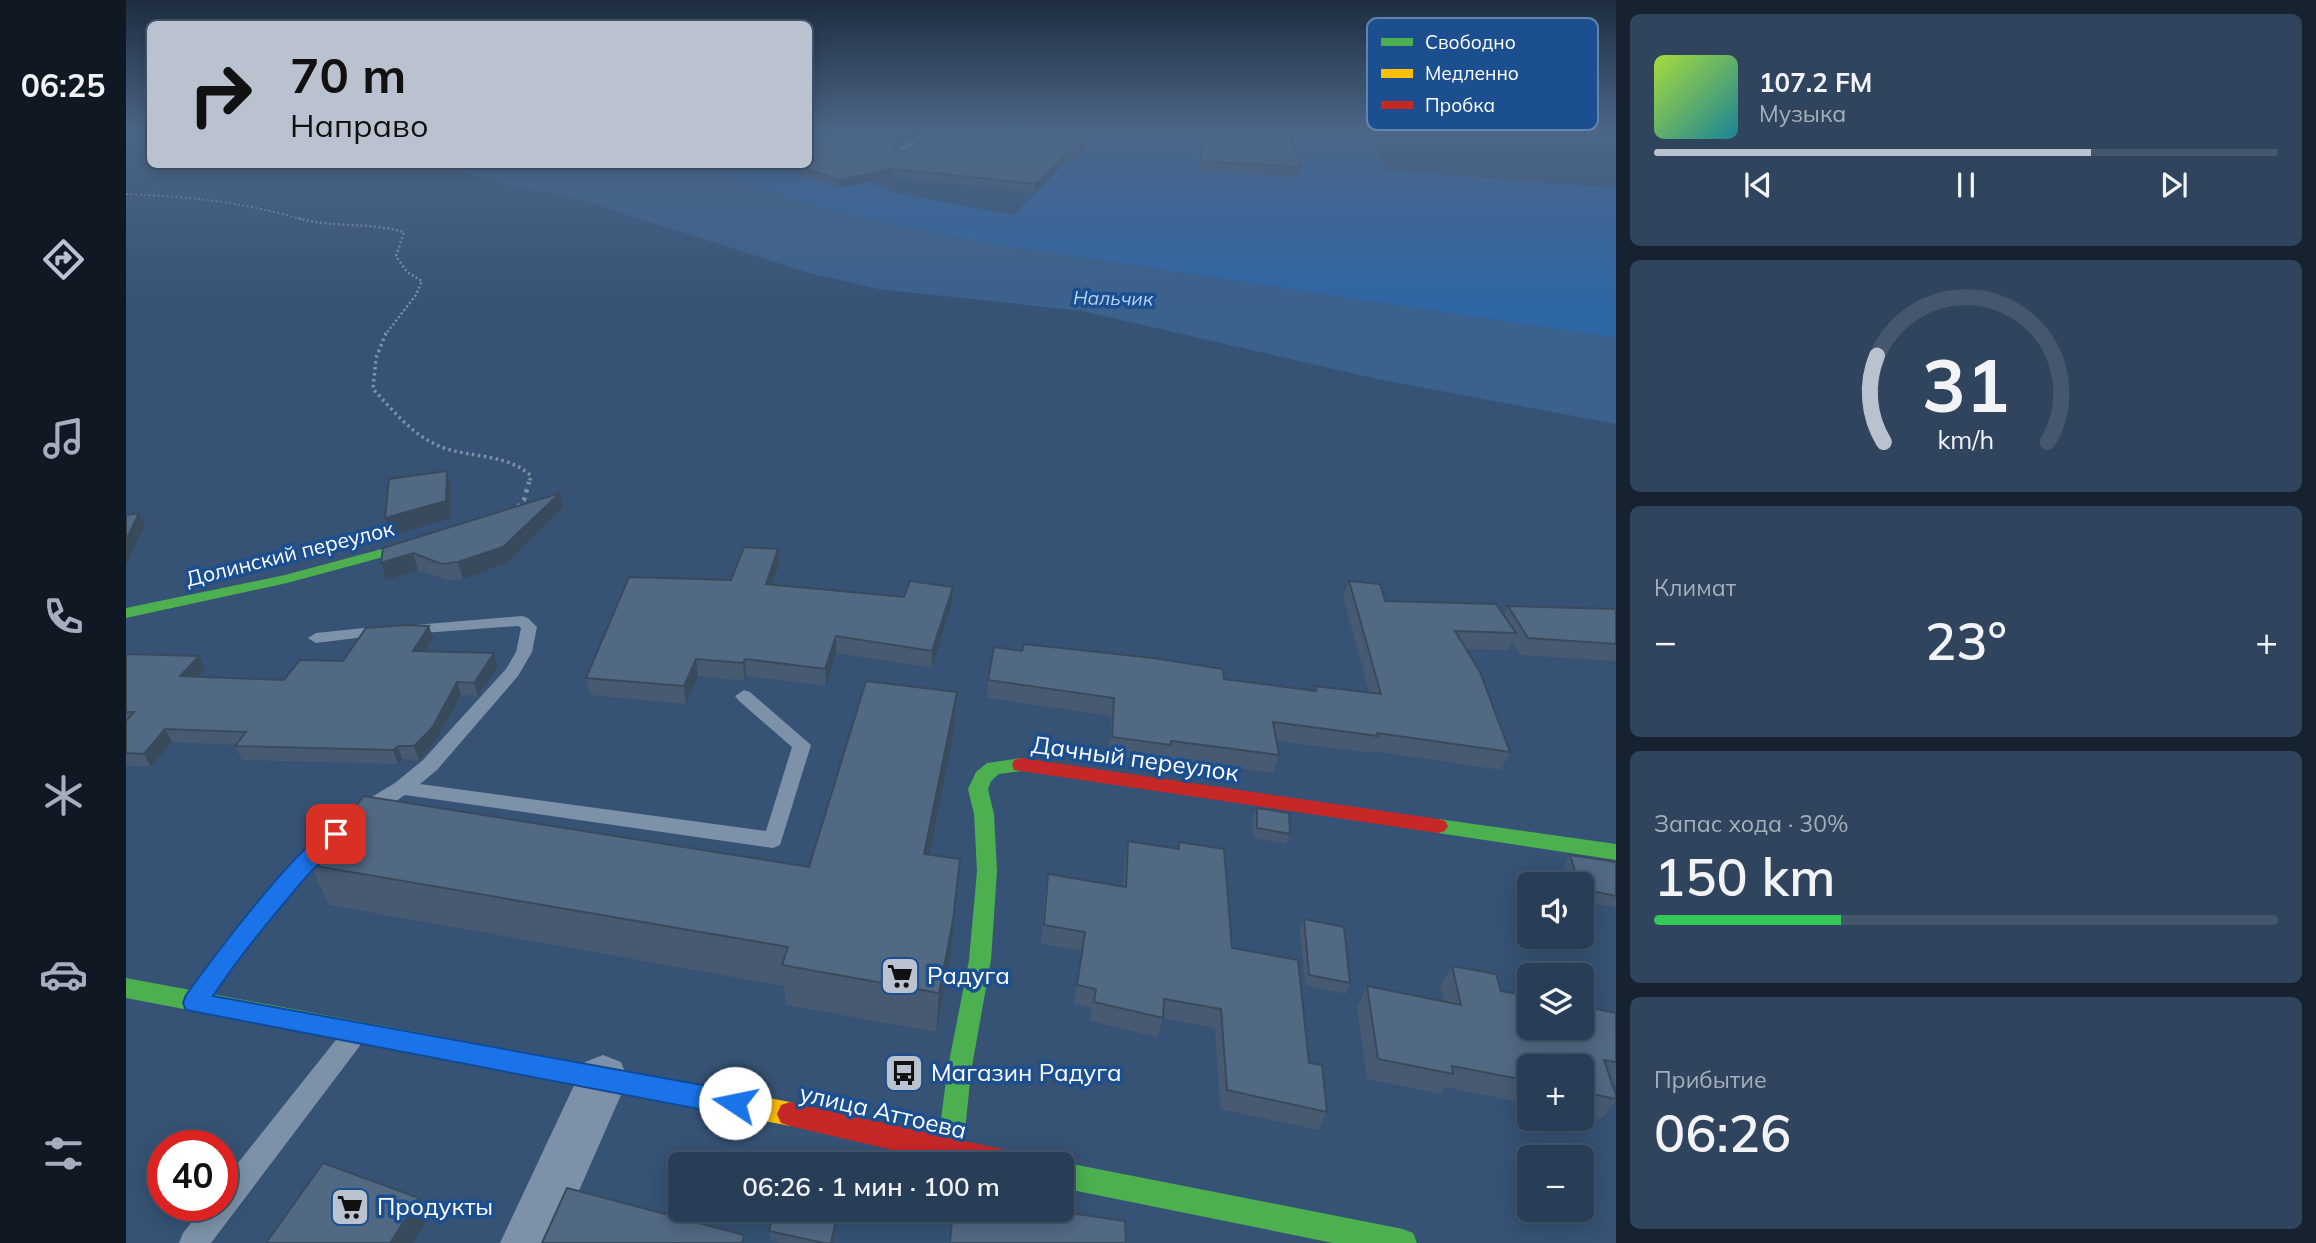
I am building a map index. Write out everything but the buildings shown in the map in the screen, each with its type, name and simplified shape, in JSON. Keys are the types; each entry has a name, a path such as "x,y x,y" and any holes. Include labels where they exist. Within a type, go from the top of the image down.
{"street":[{"name":"Долинский переулок","path":"126,613 287,579 439,538 503,516"},
{"name":"Дачный переулок","path":"950,1151 959,1072 979,960 987,872 984,814 978,789 983,777 993,768 1011,764 1034,766 1616,852"},
{"name":"улица Аттоева","path":"126,988 194,1003 788,1113 955,1152"},
{"path":"528,1243 603,1079"},
{"path":"1074,1177 1403,1243"}],"lane":[{"path":"194,1003 236,943 319,848 373,804 402,789 430,765 512,672 524,652 529,627 522,621 316,638"},
{"path":"402,789 773,840 802,744 744,696"},
{"path":"238,1184 357,1032"},
{"path":"193,1243 210,1221"}],"path":[{"path":"126,194 210,198 257,207 317,224 382,226 404,232 396,256 407,272 422,281 419,297 399,314 372,363 373,390 418,438 443,450 495,460 527,470 531,476 524,500 503,516"}],"shaded area":[{"path":"769,189 885,189 1013,215 1040,189 1616,189 1616,338 1002,246 848,215"}],"water":[{"name":"Нальчик","path":"531,189 769,189 848,215 1002,246 1616,338 1616,424 1377,379 1082,311 878,289 809,273 575,198"}],"traffic: fast":[{"path":"126,613 287,579 434,539"},
{"path":"950,1151 959,1072 980,960 987,871 984,814 978,789 983,777 994,768 1021,765"},
{"path":"1438,826 1616,852"},
{"path":"126,988 529,1064"},
{"path":"1074,1177 1403,1243"}],"traffic: slow":[{"path":"529,1064 790,1114"}],"traffic: jam":[{"path":"1021,765 1438,826"},
{"path":"790,1114 957,1152"}],"place":[{"name":"Радуга","path":"900,976"},
{"name":"Магазин Радуга","path":"904,1073"},
{"name":"Продукты","path":"350,1207"}],"route":[{"path":"336,834 319,848 236,943 194,1003 735,1103"}]}
